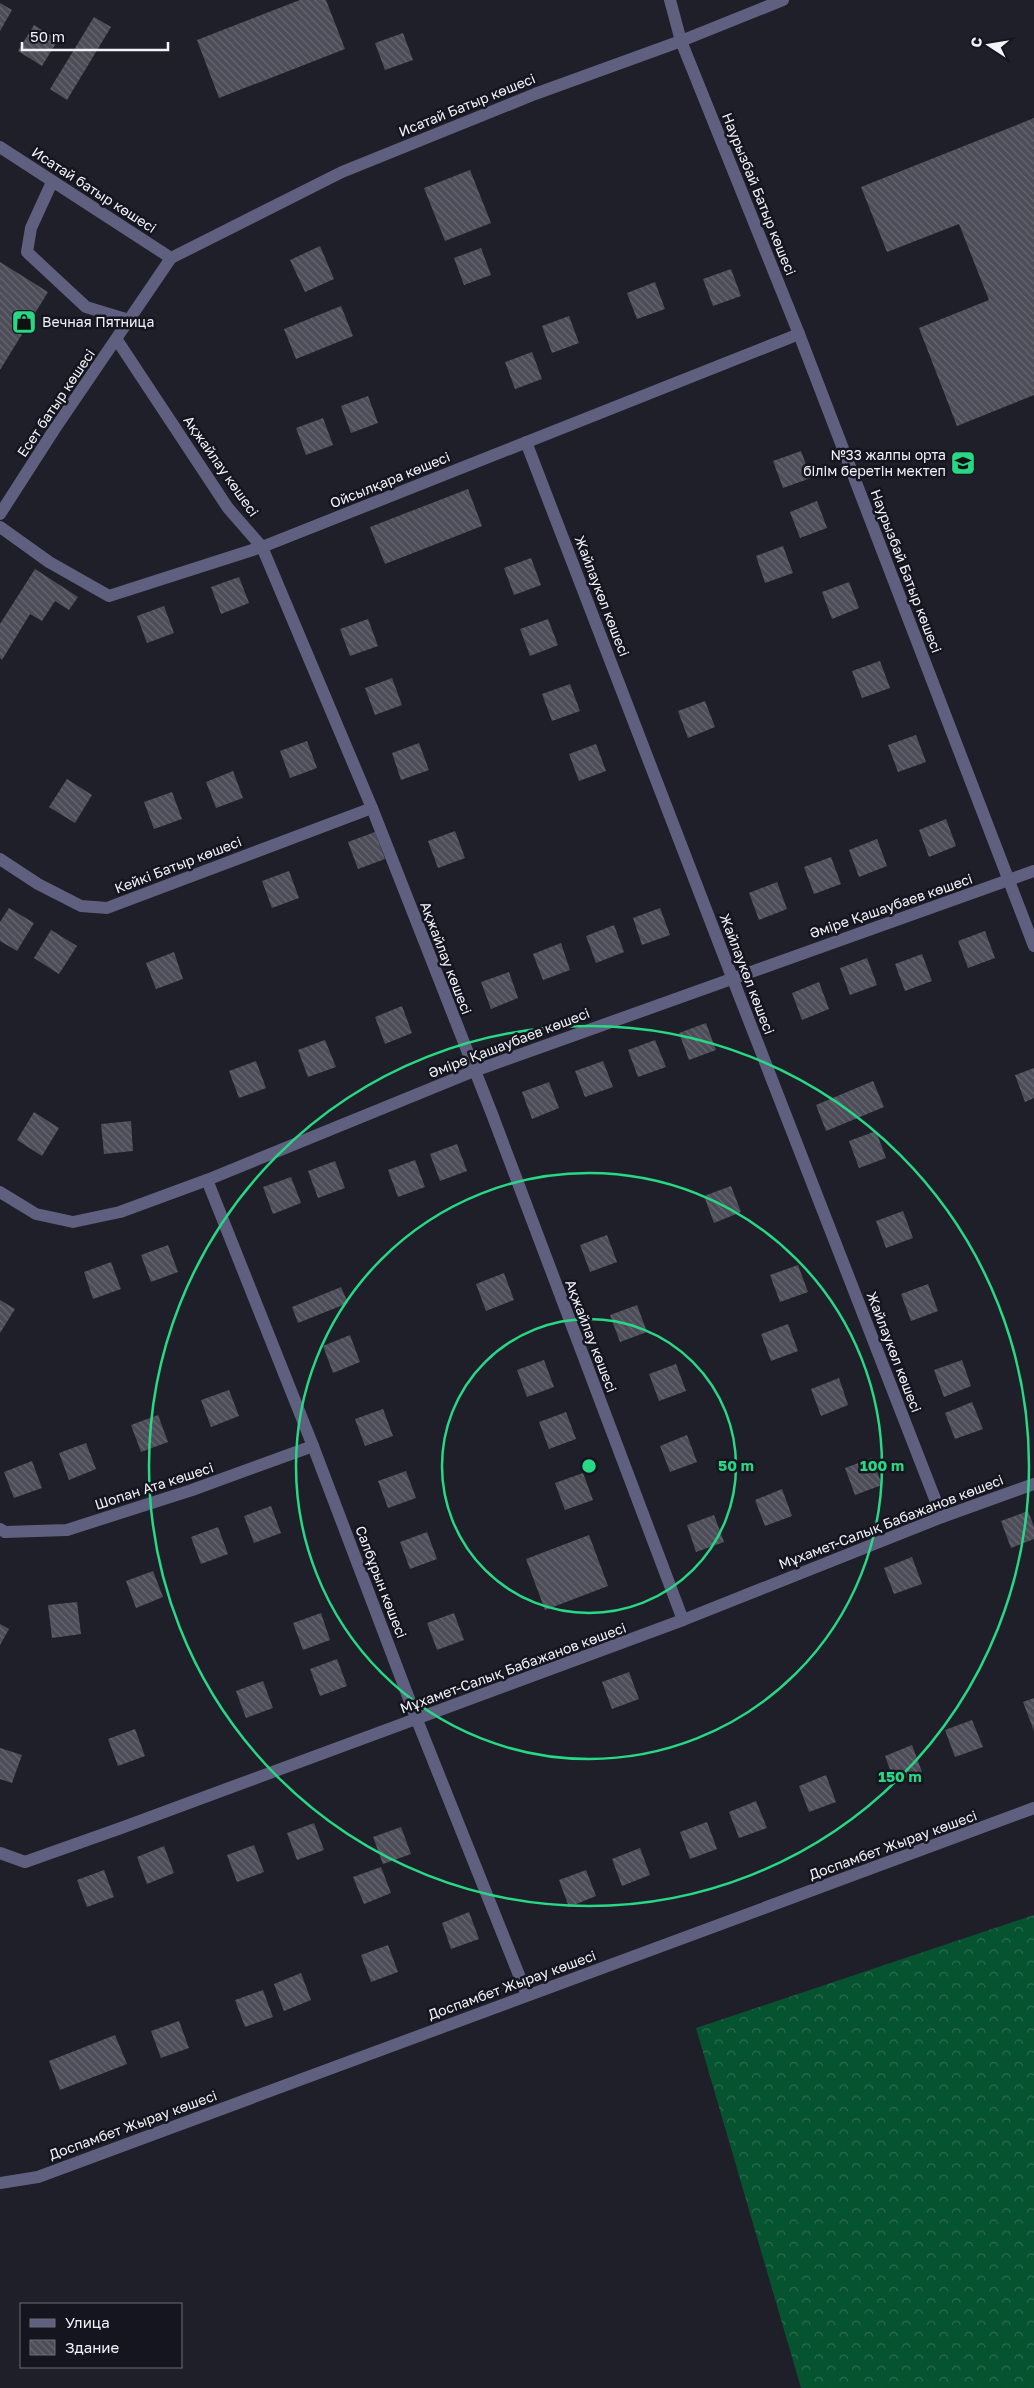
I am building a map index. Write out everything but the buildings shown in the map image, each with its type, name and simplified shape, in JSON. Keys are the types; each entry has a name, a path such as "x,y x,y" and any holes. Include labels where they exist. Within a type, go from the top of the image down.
{"street":[{"name":"Наурызбай Батыр көшесі","path":"670,0 681,41 799,334 1034,946"},
{"name":"Исатай Батыр көшесі","path":"171,258 342,172 535,94 681,41 783,0"},
{"name":"Исатай батыр көшесі","path":"0,147 171,258"},
{"path":"52,182 32,228 27,252 86,307 129,320"},
{"name":"Есет батыр көшесі","path":"0,514 54,430 171,258"},
{"name":"Ойсылқара көшесі","path":"0,527 49,562 108,596 262,547 799,334"},
{"name":"Ақжайлау көшесі","path":"117,340 228,508 262,547 372,808 683,1620"},
{"name":"Жайлаукөл көшесі","path":"526,442 942,1517"},
{"name":"Кейкі Батыр көшесі","path":"0,860 38,884 81,906 107,908 372,808"},
{"name":"Әміре Қашаубаев көшесі","path":"0,1192 36,1214 72,1222 120,1212 207,1180 474,1071 1034,871"},
{"name":"Салбұрын көшесі","path":"207,1180 313,1446 417,1720 527,1995"},
{"name":"Шопан Ата көшесі","path":"0,1529 5,1532 67,1530 192,1490 313,1446"},
{"name":"Мұхамет-Салық Бабажанов көшесі","path":"0,1853 25,1862 417,1720 683,1620 942,1517 1034,1484"},
{"name":"Доспамбет Жырау көшесі","path":"0,2183 38,2177 1034,1808"}],"green space":[{"path":"1034,1915 1034,2388 801,2388 696,2028"}],"place":[{"name":"Вечная Пятница","path":"24,322"},
{"name":"№33 жалпы орта білім беретін мектеп","path":"963,463"}]}
